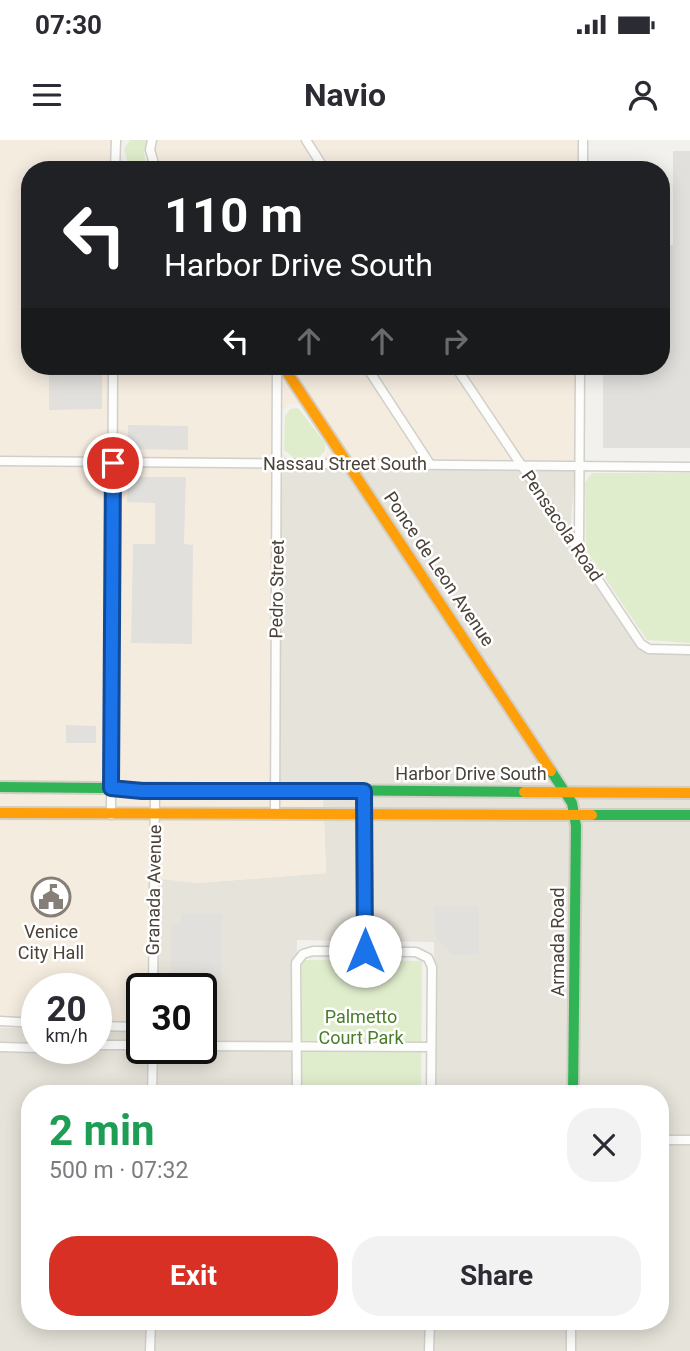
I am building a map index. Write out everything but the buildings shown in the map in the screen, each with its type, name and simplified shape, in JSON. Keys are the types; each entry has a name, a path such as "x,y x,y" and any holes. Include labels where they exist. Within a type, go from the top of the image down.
{"street":[{"path":"115,161 116,140"},
{"path":"152,140 150,150 153,161"},
{"path":"306,140 319,161"},
{"path":"583,140 583,161"},
{"path":"111,815 113,375"},
{"name":"Pedro Street","path":"275,813 277,375"},
{"name":"Ponce de Leon Avenue","path":"289,375 566,792"},
{"path":"372,375 430,464"},
{"name":"Pensacola Road","path":"461,375 644,646 690,650"},
{"path":"579,549 580,375"},
{"name":"Nassau Street South","path":"0,461 690,467"},
{"name":"Harbor Drive South","path":"0,787 155,791 690,793"},
{"name":"Granada Avenue","path":"153,973 155,791"},
{"path":"364,791 365,951"},
{"name":"Armada Road","path":"566,792 576,814 573,1085"},
{"path":"0,814 111,815 155,812 690,815"},
{"path":"297,1085 296,969 299,958 307,952 365,951 423,954 431,964 431,1085"},
{"path":"0,1021 21,1022"},
{"path":"217,1046 431,1047"},
{"path":"0,1047 21,1048"},
{"path":"152,1085 153,1064"},
{"path":"669,1140 690,1140"},
{"path":"150,1351 151,1330"},
{"path":"429,1351 430,1330"},
{"path":"571,1330 571,1351"}],"shaded area":[{"path":"0,140 124,140 119,149 122,161 21,161 21,375 580,375 576,463 323,460 330,446 304,406 291,404 282,410 279,450 292,462 281,462 275,787 0,781"},
{"path":"153,140 578,140 579,161 152,161"},
{"path":"673,151 690,151 690,448 603,448 603,375 670,375 670,245 673,245"},
{"path":"49,375 102,375 102,409 49,410"},
{"path":"128,425 188,426 188,450 128,449"},
{"path":"281,462 576,463 570,533 641,641 649,646 690,647 690,788 275,787"},
{"path":"128,477 186,477 184,544 193,545 192,644 131,643 133,544 155,544 155,503 127,502"},
{"path":"66,725 96,726 96,743 66,743"},
{"path":"0,792 323,797 323,808 0,808"},
{"path":"323,797 690,799 690,810 323,808"},
{"path":"324,818 690,820 690,1351 0,1351 0,1028 21,1028 21,1064 112,1064 112,1028 126,1027 126,1064 217,1064 217,973 148,973 151,877 198,883 326,873"},
{"path":"324,818 326,873 198,883 151,878 148,973 126,973 126,1027 112,1028 112,973 21,973 21,1028 0,1028 0,819"},
{"path":"434,906 479,906 479,955 452,955 434,934"},
{"path":"181,914 222,914 221,986 217,986 217,973 171,973 171,924 181,924"}],"green space":[{"path":"130,140 148,140 144,152 146,161 127,161 124,149"},
{"path":"298,408 325,443 325,451 319,457 294,458 284,450 285,416 290,409"},
{"path":"592,473 690,473 690,643 647,640 586,550 585,483"},
{"name":"Palmetto Court Park","path":"302,960 422,961 421,1085 301,1085"}],"traffic: fast":[{"path":"551,771 572,803 576,826 573,1085"},
{"path":"0,787 524,792"},
{"path":"592,815 690,815"}],"traffic: slow":[{"path":"289,375 551,771"},
{"path":"524,792 690,793"},
{"path":"0,813 592,815"}],"place":[{"name":"Venice City Hall","path":"51,897"}],"route":[{"path":"113,463 111,788 142,791 364,791 365,951"}]}
